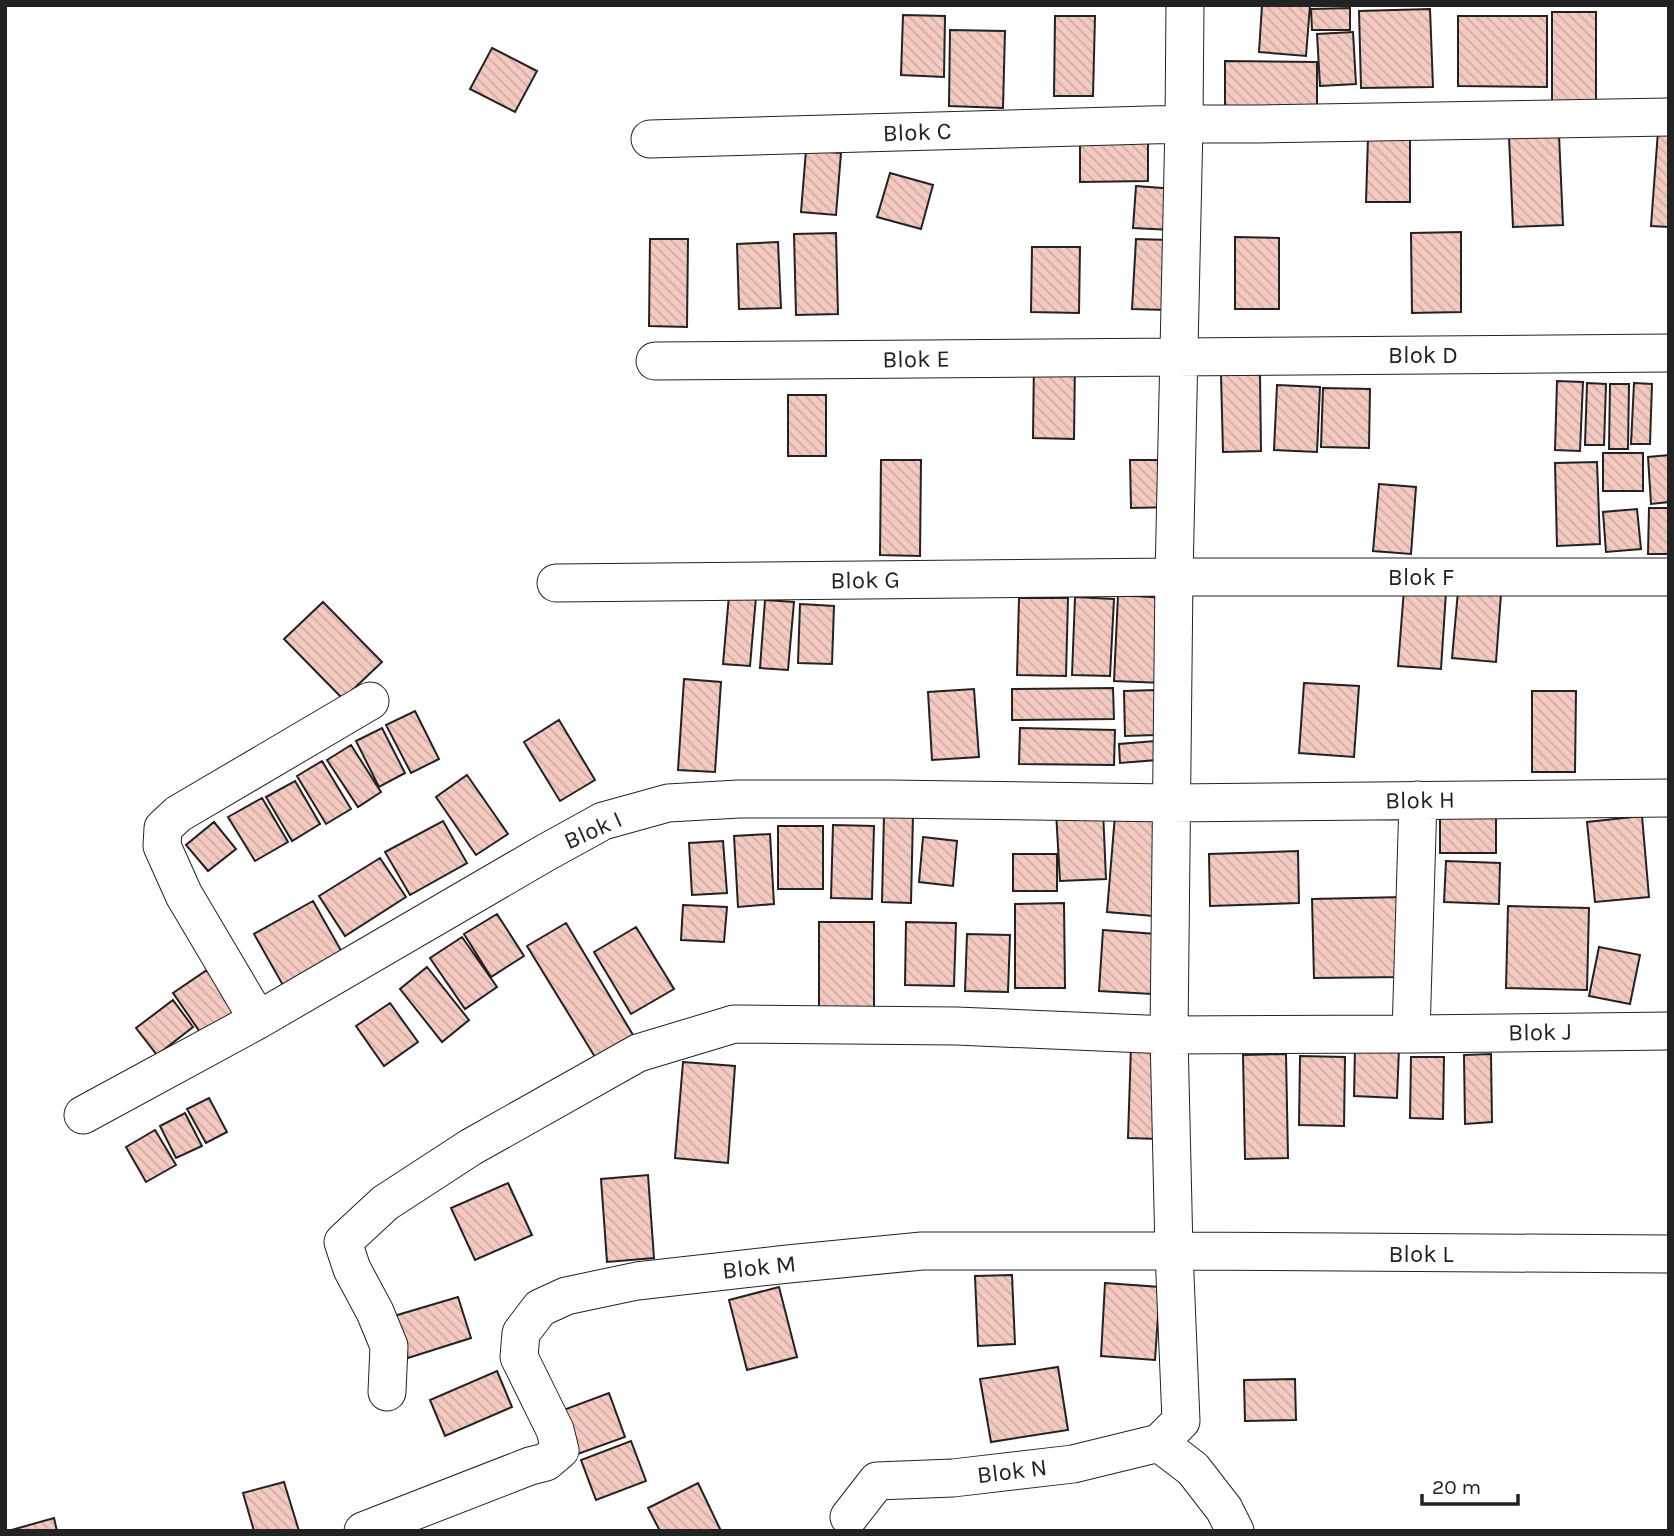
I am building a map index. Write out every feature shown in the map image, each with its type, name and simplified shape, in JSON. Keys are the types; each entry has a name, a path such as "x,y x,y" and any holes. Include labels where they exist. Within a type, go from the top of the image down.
{"street":[{"path":"1185,5 1171,803 1169,1035 1174,1251 1170,1432 1193,1469 1224,1509 1235,1531"},
{"name":"Blok C","path":"650,139 1184,124 1669,117"},
{"name":"Blok D","path":"1178,356 1669,353"},
{"name":"Blok E","path":"654,361 1178,356"},
{"name":"Blok F","path":"1174,577 1669,577"},
{"name":"Blok G","path":"556,583 1174,577"},
{"path":"258,1020 184,895 162,846 163,828 178,814 370,701"},
{"name":"Blok H","path":"1171,803 1669,798"},
{"name":"Blok I","path":"83,1115 258,1020 603,821 668,803 739,799 1171,803"},
{"path":"1411,1034 1418,800"},
{"name":"Blok J","path":"387,1392 389,1346 375,1312 352,1269 343,1242 385,1203 471,1147 638,1052 733,1024 956,1026 1169,1035 1669,1031"},
{"name":"Blok M","path":"362,1531 546,1462 560,1450 555,1430 519,1357 521,1333 540,1308 566,1296 637,1281 922,1251 1174,1251"},
{"name":"Blok L","path":"1174,1251 1669,1254"},
{"name":"Blok N","path":"849,1517 877,1480 953,1478 1073,1464 1170,1432"}],"building":[{"path":"1262,5 1310,5 1306,56 1259,52"},
{"path":"1350,8 1350,30 1312,30 1311,9"},
{"path":"1430,9 1433,87 1361,88 1359,11"},
{"path":"1552,12 1596,12 1596,105 1552,105"},
{"path":"903,15 945,16 944,77 901,75"},
{"path":"1055,16 1095,16 1093,96 1054,96"},
{"path":"1458,16 1547,16 1547,87 1458,86"},
{"path":"950,30 1005,31 1003,108 949,106"},
{"path":"1353,32 1356,84 1320,86 1317,34"},
{"path":"492,48 537,71 515,112 470,89"},
{"path":"1225,61 1317,62 1317,111 1225,110"},
{"path":"1658,131 1669,132 1669,227 1651,226"},
{"path":"1148,135 1148,181 1080,182 1080,136"},
{"path":"1559,135 1563,225 1513,227 1509,137"},
{"path":"1368,137 1410,138 1410,202 1366,202"},
{"path":"806,150 841,153 836,215 801,212"},
{"path":"890,173 933,185 921,229 877,217"},
{"path":"1136,186 1175,189 1172,230 1133,228"},
{"path":"1461,232 1461,312 1412,313 1411,233"},
{"path":"836,233 838,314 796,315 794,234"},
{"path":"1235,237 1279,238 1279,309 1235,309"},
{"path":"650,239 688,239 687,327 649,326"},
{"path":"1136,239 1170,240 1167,310 1132,309"},
{"path":"778,242 781,308 739,309 737,244"},
{"path":"1032,247 1080,247 1079,313 1031,312"},
{"path":"1034,360 1075,361 1074,439 1033,438"},
{"path":"1260,374 1261,451 1223,452 1221,375"},
{"path":"1557,381 1583,382 1580,451 1555,450"},
{"path":"1587,383 1606,384 1604,445 1585,445"},
{"path":"1634,383 1652,384 1650,444 1631,444"},
{"path":"1610,384 1629,384 1628,449 1609,449"},
{"path":"1277,385 1320,387 1317,452 1274,450"},
{"path":"1323,388 1370,389 1369,448 1321,447"},
{"path":"788,395 826,395 826,456 788,456"},
{"path":"1603,453 1643,453 1643,491 1603,491"},
{"path":"1669,455 1669,502 1651,504 1648,457"},
{"path":"881,460 921,460 920,556 880,555"},
{"path":"1130,460 1174,460 1175,507 1131,508"},
{"path":"1597,462 1600,544 1557,546 1555,463"},
{"path":"1379,484 1416,487 1411,554 1373,551"},
{"path":"1649,508 1669,508 1669,554 1648,554"},
{"path":"1637,509 1641,549 1606,552 1603,512"},
{"path":"1404,589 1446,592 1441,669 1398,666"},
{"path":"1458,591 1501,594 1496,662 1452,658"},
{"path":"729,595 756,597 750,666 723,664"},
{"path":"1118,595 1167,598 1163,683 1114,681"},
{"path":"1075,597 1114,599 1110,676 1072,675"},
{"path":"1019,598 1068,598 1066,676 1017,675"},
{"path":"765,600 794,602 788,670 760,668"},
{"path":"323,602 382,662 343,699 284,639"},
{"path":"800,604 834,606 832,664 798,663"},
{"path":"684,679 721,682 715,772 678,770"},
{"path":"1304,683 1359,686 1354,757 1299,753"},
{"path":"1113,688 1114,719 1012,720 1012,689"},
{"path":"974,689 979,757 932,760 928,692"},
{"path":"1156,690 1156,735 1125,736 1124,691"},
{"path":"1532,691 1576,691 1575,772 1532,772"},
{"path":"415,711 439,759 411,773 386,725"},
{"path":"559,720 595,780 560,801 524,742"},
{"path":"382,728 405,773 379,787 356,741"},
{"path":"1020,728 1115,730 1114,765 1019,764"},
{"path":"1155,741 1157,760 1120,763 1119,744"},
{"path":"351,745 381,792 358,807 327,760"},
{"path":"322,761 351,809 326,824 297,776"},
{"path":"467,775 508,834 476,855 436,797"},
{"path":"295,781 320,824 292,841 266,797"},
{"path":"262,798 288,842 255,861 228,817"},
{"path":"1103,810 1106,879 1060,881 1056,812"},
{"path":"884,814 913,815 911,903 882,902"},
{"path":"1440,814 1496,814 1496,853 1440,853"},
{"path":"1115,815 1162,819 1153,916 1107,912"},
{"path":"1642,816 1649,897 1595,902 1587,822"},
{"path":"443,821 467,863 410,895 385,852"},
{"path":"214,822 236,849 208,871 186,845"},
{"path":"833,825 874,826 872,899 831,898"},
{"path":"778,826 823,826 823,889 778,889"},
{"path":"770,834 774,904 738,907 734,836"},
{"path":"923,837 957,841 953,886 919,882"},
{"path":"723,841 727,893 692,895 689,843"},
{"path":"1298,851 1299,903 1210,906 1209,854"},
{"path":"1013,854 1057,854 1057,891 1013,891"},
{"path":"380,858 406,897 345,936 319,896"},
{"path":"1446,861 1500,863 1499,904 1444,902"},
{"path":"1403,897 1405,977 1314,978 1312,899"},
{"path":"313,901 343,954 284,987 254,934"},
{"path":"1064,903 1065,988 1015,988 1015,904"},
{"path":"683,905 727,907 724,942 681,940"},
{"path":"1508,906 1589,908 1587,990 1506,988"},
{"path":"497,914 524,956 491,977 464,934"},
{"path":"819,922 874,922 874,1007 819,1007"},
{"path":"906,922 956,923 954,986 905,985"},
{"path":"566,923 633,1035 595,1057 527,946"},
{"path":"636,927 674,989 631,1014 594,952"},
{"path":"1103,930 1156,934 1152,994 1099,991"},
{"path":"967,934 1010,935 1008,992 965,991"},
{"path":"462,937 497,987 465,1009 430,958"},
{"path":"1599,947 1640,955 1630,1004 1589,996"},
{"path":"427,967 469,1020 442,1042 400,989"},
{"path":"207,970 236,1011 202,1035 173,993"},
{"path":"173,1000 193,1027 157,1055 136,1028"},
{"path":"390,1003 418,1042 384,1066 356,1026"},
{"path":"1131,1045 1162,1046 1159,1139 1128,1138"},
{"path":"1355,1047 1399,1049 1397,1098 1354,1096"},
{"path":"1286,1054 1288,1158 1245,1159 1243,1055"},
{"path":"1491,1054 1492,1122 1465,1124 1464,1055"},
{"path":"1300,1056 1345,1057 1344,1126 1299,1125"},
{"path":"1411,1057 1444,1057 1443,1119 1410,1118"},
{"path":"683,1062 735,1066 728,1163 675,1158"},
{"path":"209,1098 227,1132 206,1143 187,1109"},
{"path":"185,1113 202,1146 176,1158 160,1126"},
{"path":"155,1130 176,1165 146,1182 126,1147"},
{"path":"648,1175 654,1258 607,1262 601,1179"},
{"path":"508,1183 532,1235 475,1260 451,1208"},
{"path":"1012,1275 1015,1344 978,1346 975,1276"},
{"path":"1105,1283 1160,1287 1155,1360 1101,1356"},
{"path":"779,1287 797,1357 747,1370 729,1300"},
{"path":"458,1297 471,1338 408,1358 394,1316"},
{"path":"1058,1367 1068,1430 991,1442 980,1379"},
{"path":"497,1371 512,1407 445,1436 430,1400"},
{"path":"1295,1379 1296,1420 1245,1421 1244,1380"},
{"path":"609,1393 625,1437 575,1455 558,1412"},
{"path":"631,1441 646,1481 596,1500 581,1460"},
{"path":"284,1482 299,1531 254,1531 243,1493"},
{"path":"698,1483 721,1531 660,1531 648,1508"},
{"path":"54,1518 57,1531 8,1531"}]}
